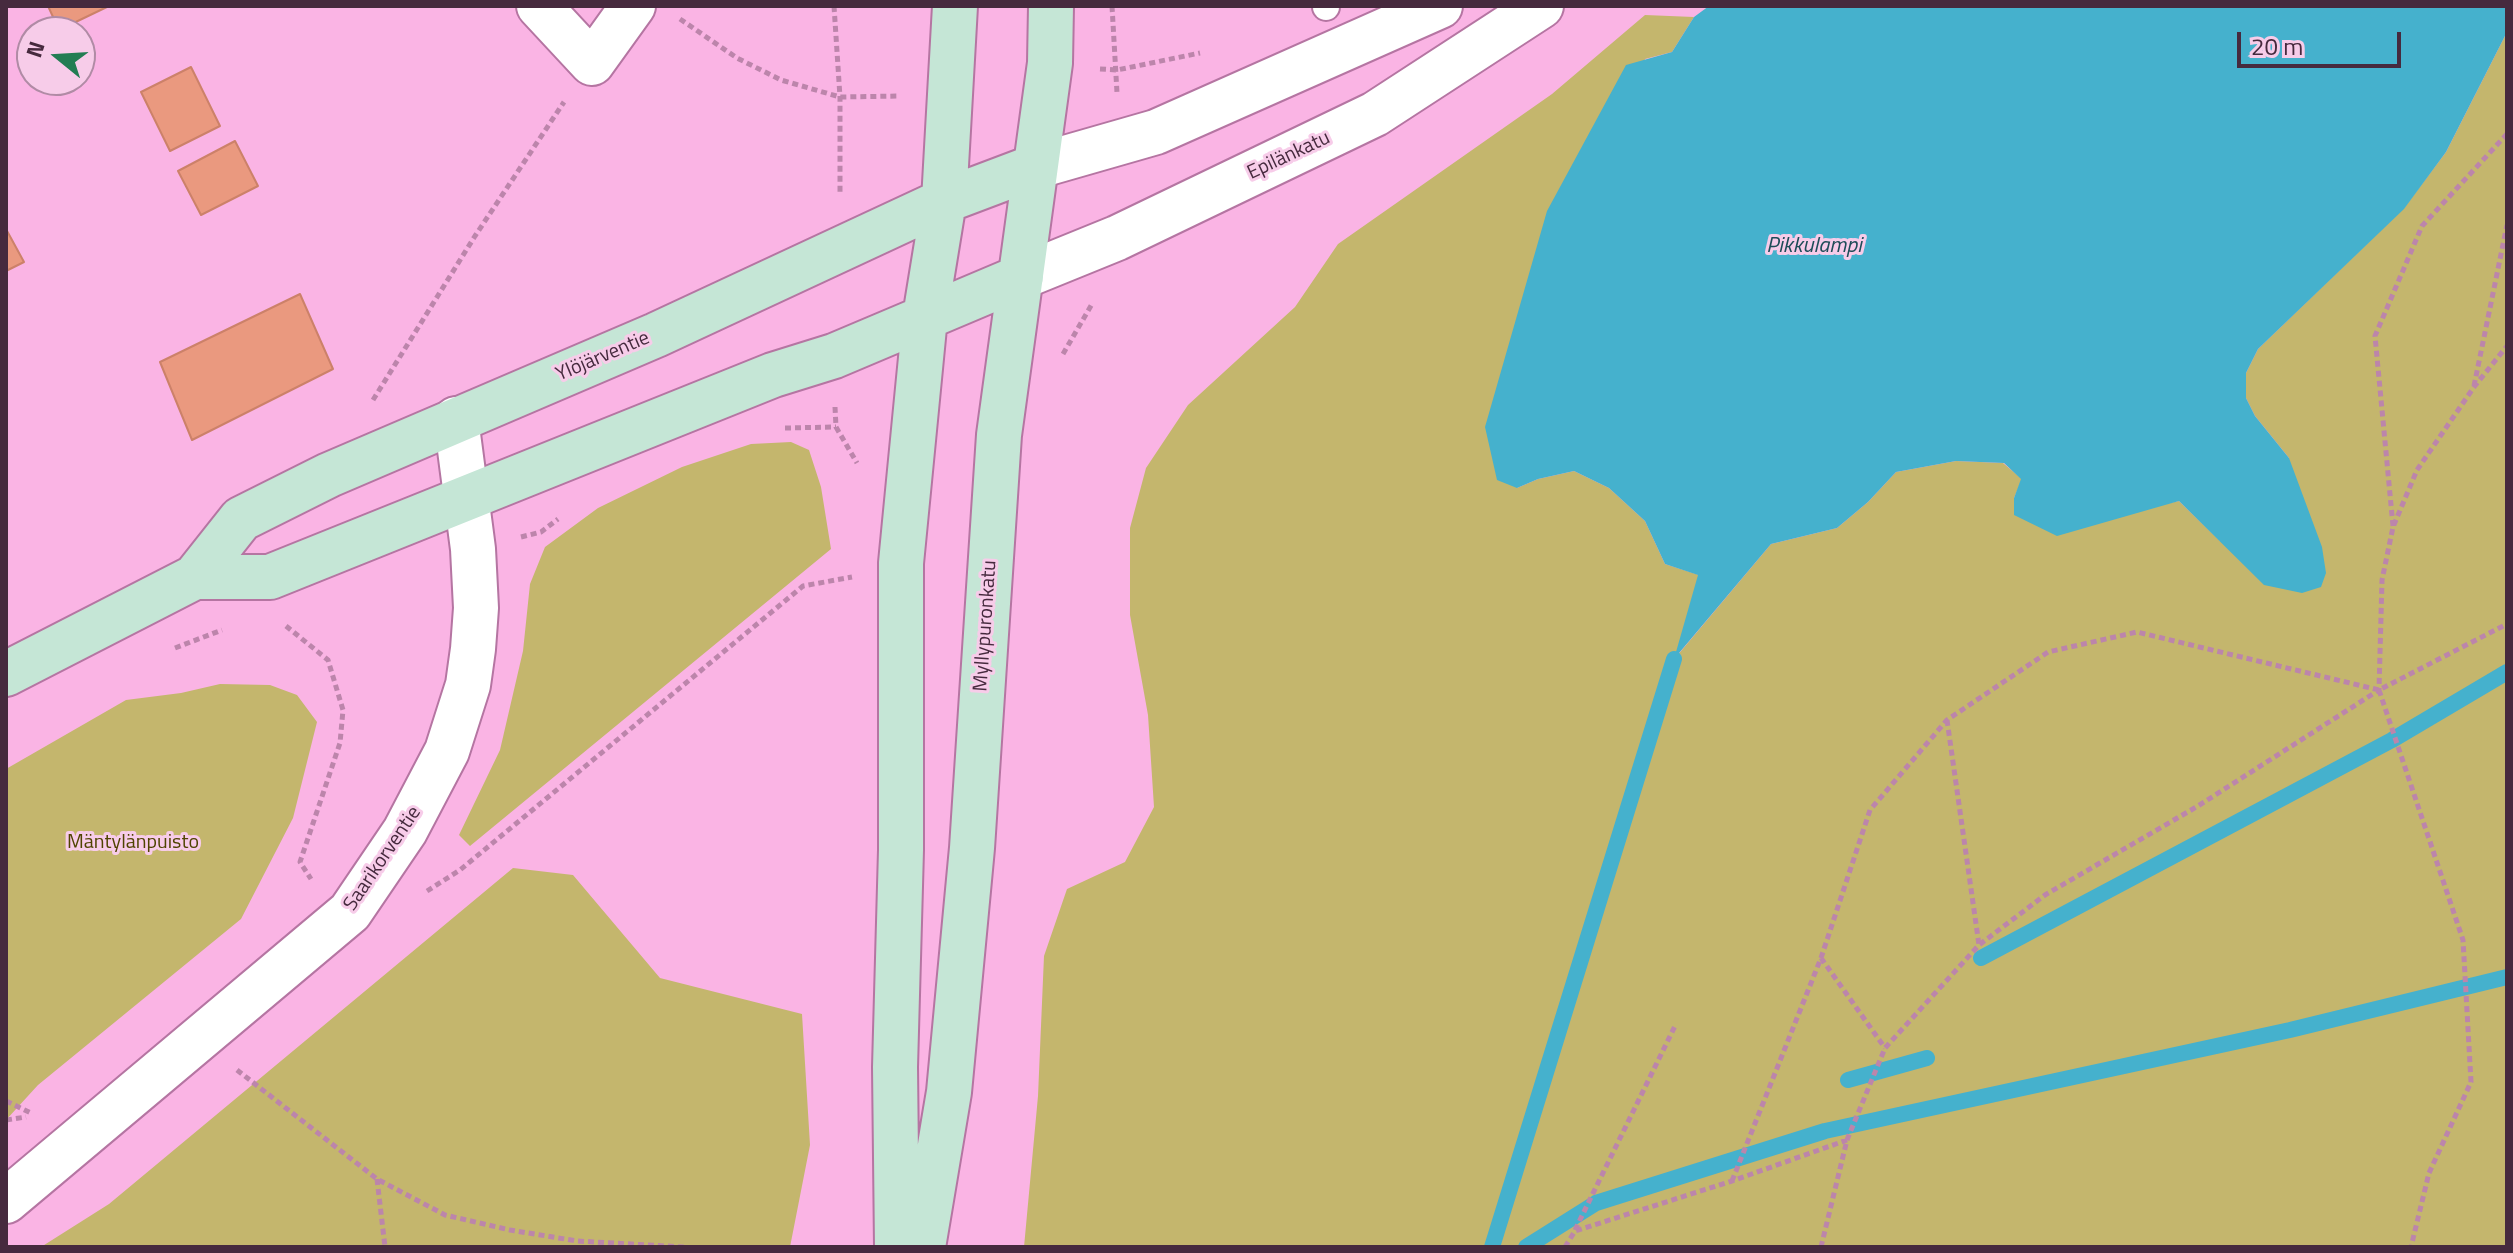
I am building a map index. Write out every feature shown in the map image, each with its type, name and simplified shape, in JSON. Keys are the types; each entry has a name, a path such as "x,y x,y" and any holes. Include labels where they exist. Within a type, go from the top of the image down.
{"main road":[{"path":"897,1247 895,1067 901,850 901,563 925,317 944,201 955,6"},
{"name":"Myllypuronkatu","path":"923,1247 951,1076 972,848 999,435 1050,63 1051,6"},
{"name":"Ylöjärventie","path":"6,674 195,577 241,519 329,475 656,335 944,201 1034,167"},
{"name":"Ylöjärventie","path":"195,577 270,577 773,375 834,356 1021,277"}],"street":[{"path":"539,6 592,63 654,10"},
{"path":"1034,167 1156,132 1440,6"},
{"name":"Epilänkatu","path":"1021,277 1117,238 1375,114 1541,6"},
{"name":"Saarikorventie","path":"6,1201 350,912 405,831 447,751 468,685 476,608 473,549 456,419"}],"path":[{"path":"654,10 770,74 840,97 834,6"},
{"path":"1112,6 1117,70"},
{"path":"371,404 483,224 592,63"},
{"path":"2393,527 2375,336 2422,226 2507,134"},
{"path":"2474,387 2507,225"},
{"path":"2411,1247 2429,1173 2471,1082 2463,940 2379,690 2382,580 2393,527 2417,470 2474,387 2507,346"},
{"path":"426,892 460,870 803,586 865,575"},
{"path":"283,623 328,660 343,710 340,743 300,862 312,880"},
{"path":"1821,1247 1847,1140 1885,1048 1979,945 2045,895 2198,806 2379,690 2507,624"},
{"path":"1732,1181 1821,958 1870,810 1947,720 2048,652 2137,632 2379,690"},
{"path":"1947,720 1979,945"},
{"path":"1821,958 1885,1048"},
{"path":"1565,1247 1675,1026"},
{"path":"230,1064 377,1179 445,1215 577,1241 684,1247"},
{"path":"6,1101 35,1115"},
{"path":"1575,1231 1847,1140"},
{"path":"377,1179 385,1247"},
{"path":"573,1247 577,1241"}],"green space":[{"path":"1645,15 1694,17 1672,52 1645,59 1517,488 1538,479 1574,471 1609,488 1645,521 1665,564 1699,575 1676,657 1771,544 1837,528 1868,502 1896,472 1956,461 2003,463 2022,479 2014,498 2155,506 2179,501 2220,541 2289,458 2255,416 2246,398 2246,373 2258,349 2404,208 2446,152 2507,32 2507,1247 1024,1247 1038,1096 1044,956 1067,889 1125,862 1154,807 1148,715 1130,615 1130,528 1146,468 1188,405 1295,307 1338,244 1552,94"},
{"path":"791,442 809,450 821,487 831,549 470,846 459,835 500,750 523,651 530,584 545,547 598,508 682,467 751,444"},
{"name":"Mäntylänpuisto","path":"220,684 270,685 297,695 317,722 293,818 241,919 38,1085 6,1120 6,769 126,700"},
{"path":"513,868 573,875 660,978 802,1014 810,1145 790,1247 41,1247 109,1204"}],"water":[{"name":"Pikkulampi","path":"1709,6 2507,6 2507,32 2446,152 2404,209 2258,349 2246,373 2246,398 2255,416 2289,458 2322,547 2326,573 2321,587 2302,593 2264,585 2179,501 2057,536 2014,515 2014,498 2021,479 2004,463 1956,461 1896,472 1868,502 1837,528 1771,544 1674,659 1698,575 1665,564 1645,521 1609,488 1574,471 1538,479 1517,488 1497,480 1485,427 1547,211 1626,65 1672,52 1694,17"}],"building":[{"path":"48,6 109,6 88,16 53,16"},
{"path":"191,67 220,126 170,151 141,92"},
{"path":"235,141 258,186 201,215 178,171"},
{"path":"6,229 24,262 6,271"},
{"path":"300,294 333,369 192,440 160,362"}],"waterway":[{"path":"1492,1247 1674,659"},
{"path":"1981,958 2392,740 2507,672"},
{"path":"1526,1247 1596,1203 1825,1131 2290,1030 2507,977"},
{"path":"1848,1080 1927,1058"}]}
